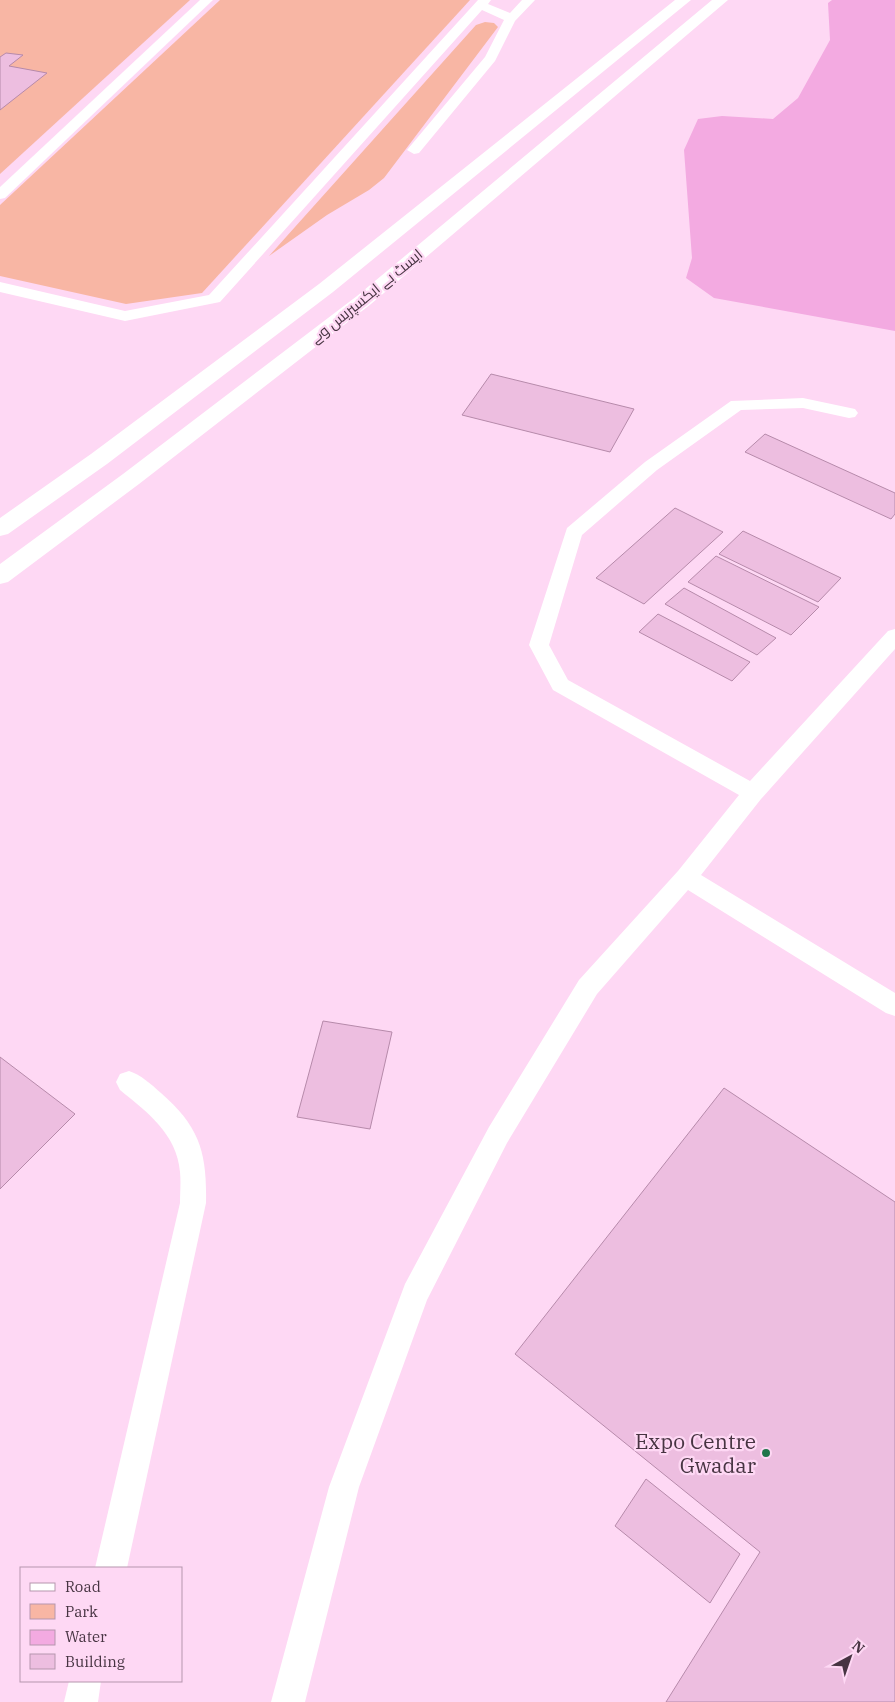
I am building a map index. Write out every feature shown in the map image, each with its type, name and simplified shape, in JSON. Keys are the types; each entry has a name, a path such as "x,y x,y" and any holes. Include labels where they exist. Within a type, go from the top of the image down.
{"main road":[{"name":"ایسٹ بے ایکسپریس وے","path":"0,529 99,459 326,288 684,0"},
{"name":"ایسٹ بے ایکسپریس وے","path":"0,576 131,479 364,300 721,0"}],"lane":[{"path":"0,195 208,0"},
{"path":"414,150 491,58 510,20 529,0"},
{"path":"0,288 125,316 214,299 483,2 510,18 510,20"},
{"path":"753,793 560,685 539,645 574,532 651,466 737,405 802,403 849,413"},
{"path":"288,1702 344,1487 415,1294 498,1135 588,987 686,877 753,793 895,636"},
{"path":"686,877 895,1006"},
{"path":"111,1567 193,1203 193,1168 184,1136 163,1111 129,1082"},
{"path":"81,1702 85,1682"}],"green space":[{"path":"0,0 190,0 0,174"},
{"path":"220,0 470,0 202,293 126,304 0,276 0,205"},
{"path":"485,22 494,23 498,27 384,178 369,190 327,215 269,256 476,25"}],"water":[{"path":"832,0 895,0 895,331 714,298 686,278 692,258 684,150 698,119 722,116 773,119 798,98 830,40 828,3"}],"building":[{"path":"6,53 23,55 9,66 47,73 0,110 0,57"},
{"path":"491,374 634,409 610,452 462,415"},
{"path":"765,434 895,493 895,514 891,519 745,452"},
{"path":"675,508 723,532 644,604 596,578"},
{"path":"743,531 841,578 818,602 719,554"},
{"path":"716,556 819,607 791,635 688,582"},
{"path":"684,588 776,638 757,655 665,604"},
{"path":"658,614 750,662 732,681 639,632"},
{"path":"323,1021 392,1032 370,1129 297,1117"},
{"path":"0,1057 75,1114 0,1189"},
{"name":"Expo Centre Gwadar","path":"724,1088 895,1202 895,1702 666,1702 760,1552 515,1354"},
{"path":"646,1479 740,1554 710,1603 615,1526"}],"place":[{"name":"Expo Centre Gwadar","path":"766,1453"}]}
